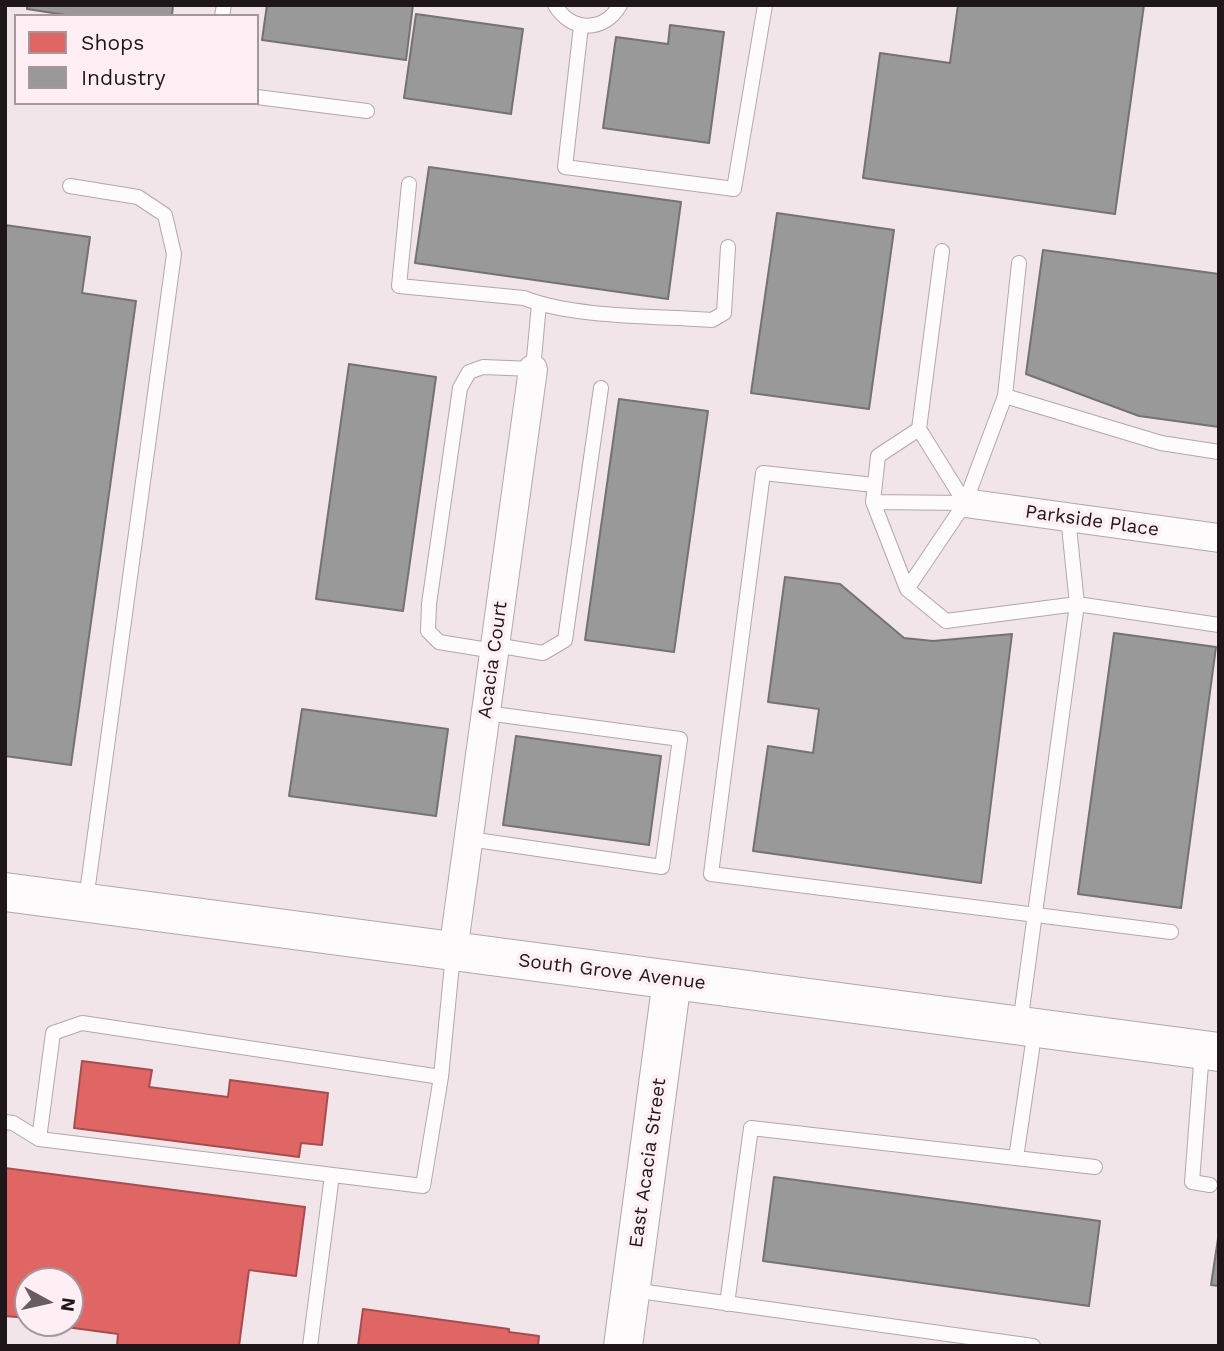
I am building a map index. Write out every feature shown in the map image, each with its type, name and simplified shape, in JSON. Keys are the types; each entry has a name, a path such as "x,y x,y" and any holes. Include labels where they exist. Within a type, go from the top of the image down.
{"main road":[{"name":"South Grove Avenue","path":"5,892 1210,1051"},
{"name":"East Acacia Street","path":"623,1346 672,980"}],"street":[{"name":"Acacia Court","path":"453,952 533,369"},
{"name":"Parkside Place","path":"965,503 1219,538"}],"lane":[{"path":"555,5 570,22 581,26 603,23 620,5"},
{"path":"581,26 565,167 734,189 765,5"},
{"path":"259,97 367,111"},
{"path":"410,184 398,286 524,298 539,304 712,320 724,313 728,247"},
{"path":"70,186 138,197 166,215 174,254 85,903"},
{"path":"942,251 919,429 965,503"},
{"path":"907,589 965,503 1004,396 1019,263"},
{"path":"539,304 533,369 483,367 469,372 460,387 429,604 428,631 439,642 544,653 565,640 601,388"},
{"path":"1004,396 1161,443 1219,452"},
{"path":"919,429 878,456 873,502 907,589 946,621 1077,604 1219,625"},
{"path":"874,485 763,473 711,874 1171,932"},
{"path":"873,502 965,503"},
{"path":"1016,1158 1035,914 1077,604 1068,517"},
{"path":"469,839 662,867 680,739 486,713"},
{"path":"5,1122 13,1123 39,1139 424,1186 441,1077 453,952"},
{"path":"39,1139 53,1032 82,1023 441,1077"},
{"path":"1210,1051 1192,1182 1210,1185"},
{"path":"727,1304 751,1128 1095,1167"},
{"path":"310,1346 331,1175"},
{"path":"631,1290 1033,1346"}],"building: Shops":[{"path":"82,1061 152,1070 149,1087 228,1097 230,1080 328,1093 322,1145 301,1143 299,1157 74,1128"},
{"path":"5,1168 305,1207 296,1276 249,1270 239,1346 124,1346 117,1345 118,1334 84,1329 84,1267 14,1267 14,1317 5,1316"},
{"path":"363,1309 509,1329 509,1332 539,1336 538,1346 358,1346"}],"building: Industry":[{"path":"27,5 173,5 172,14 59,14 27,9"},
{"path":"267,5 413,5 406,60 262,40"},
{"path":"958,5 1144,5 1115,214 863,178 880,53 950,63"},
{"path":"416,14 523,29 511,114 404,98"},
{"path":"670,25 724,32 709,143 603,128 616,37 668,44"},
{"path":"429,167 681,202 668,299 415,263"},
{"path":"777,213 894,230 869,409 751,393"},
{"path":"5,225 90,237 82,293 136,301 71,765 5,756"},
{"path":"1043,250 1219,274 1219,427 1139,416 1026,374"},
{"path":"349,364 436,377 403,611 316,599"},
{"path":"619,399 708,411 674,652 585,640"},
{"path":"785,577 840,584 904,638 933,641 1012,634 981,883 753,851 768,746 813,753 819,709 768,702"},
{"path":"1114,633 1216,647 1181,908 1078,894"},
{"path":"302,709 448,729 436,816 289,796"},
{"path":"516,736 661,756 649,845 503,825"},
{"path":"774,1177 1100,1221 1089,1306 763,1261"},
{"path":"1219,1232 1219,1286 1211,1285"}]}
